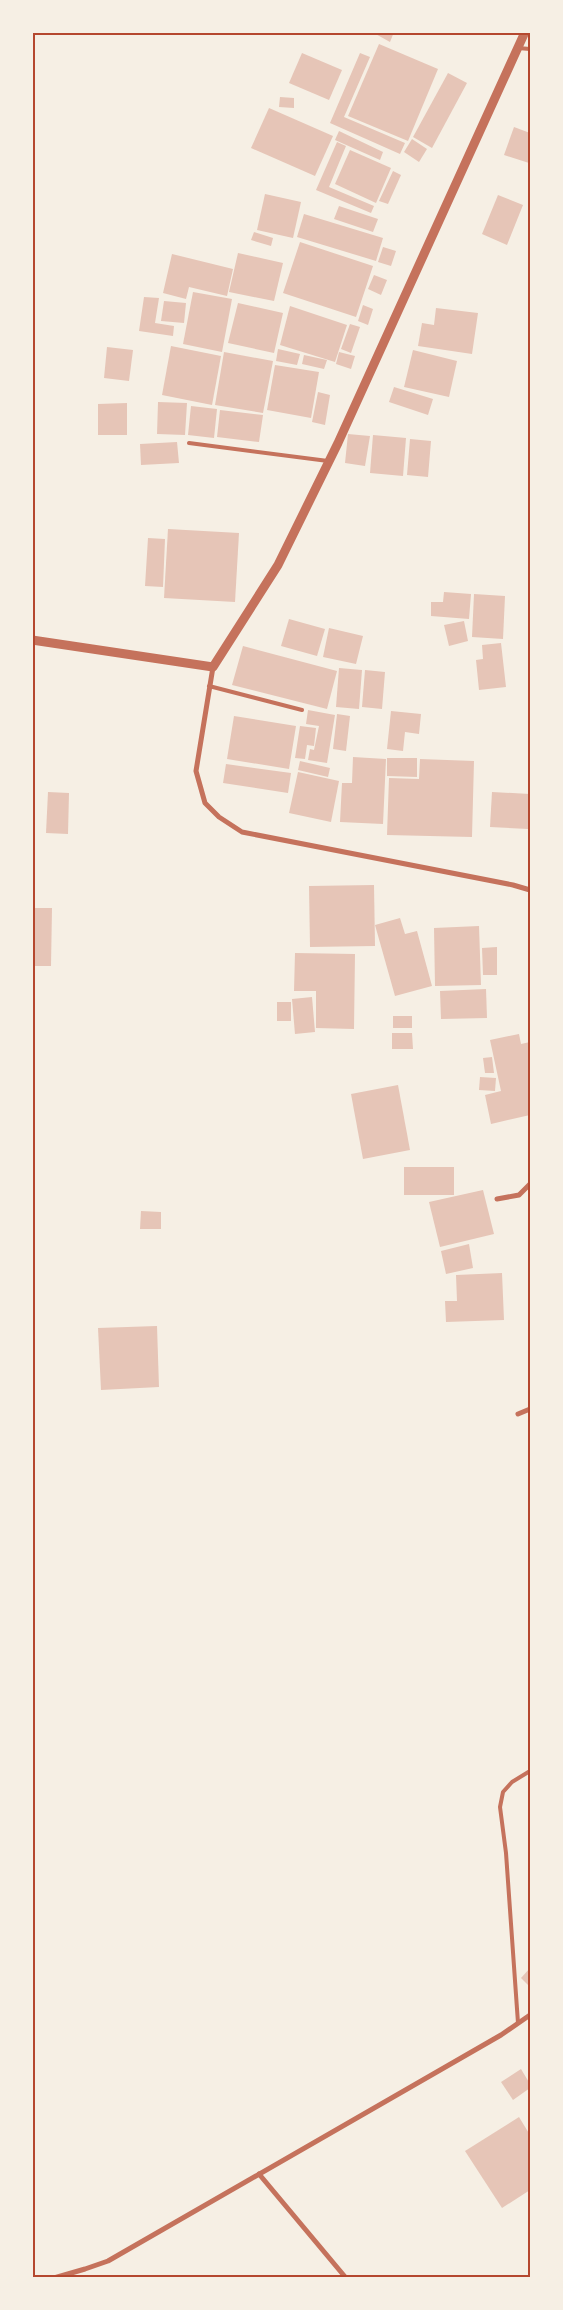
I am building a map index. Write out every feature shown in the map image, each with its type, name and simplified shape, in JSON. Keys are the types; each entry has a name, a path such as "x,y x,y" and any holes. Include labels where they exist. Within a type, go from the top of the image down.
{"street":[{"path":"526,32 329,462 278,565 212,667 196,771 205,803 219,817 242,832 503,882 530,890"},
{"path":"32,640 212,667"},
{"path":"496,1200 519,1195 530,1184"},
{"path":"518,1414 530,1409"},
{"path":"54,2278 66,2276 108,2261 501,2035 530,2015"},
{"path":"259,2174 346,2278"}],"lane":[{"path":"518,48 530,49"},
{"path":"189,443 329,462"},
{"path":"209,686 302,710"},
{"path":"518,2023 506,1854 500,1807 503,1792 512,1782 530,1772"}],"building":[{"path":"372,32 394,32 390,42"},
{"path":"379,44 438,69 408,141 348,116"},
{"path":"302,53 342,70 329,100 289,83"},
{"path":"360,53 370,57 344,117 405,143 400,154 330,123"},
{"path":"448,73 467,83 432,148 413,137"},
{"path":"280,97 294,98 294,108 279,107"},
{"path":"269,108 333,136 315,176 251,148"},
{"path":"514,127 530,133 529,163 504,155"},
{"path":"339,131 383,152 380,160 335,140"},
{"path":"412,139 427,149 419,162 404,152"},
{"path":"337,142 346,146 329,187 374,206 371,213 316,190"},
{"path":"350,150 391,168 376,203 335,184"},
{"path":"393,171 401,175 388,204 379,201"},
{"path":"265,194 301,202 293,238 257,230"},
{"path":"498,195 523,205 507,245 482,234"},
{"path":"339,206 378,219 373,232 334,219"},
{"path":"304,214 383,238 376,261 297,237"},
{"path":"254,232 273,238 271,246 251,240"},
{"path":"300,242 373,266 356,317 283,293"},
{"path":"383,247 396,251 391,266 378,262"},
{"path":"238,253 283,263 274,301 229,292"},
{"path":"172,254 233,269 227,296 189,287 186,299 163,293"},
{"path":"374,275 387,280 381,295 368,289"},
{"path":"193,292 232,299 222,352 183,344"},
{"path":"144,297 159,298 155,323 174,326 173,336 139,331"},
{"path":"164,301 186,303 184,323 161,321"},
{"path":"238,303 283,313 274,353 228,343"},
{"path":"363,305 373,309 368,325 358,321"},
{"path":"290,306 347,325 335,362 280,345"},
{"path":"436,308 478,313 472,354 418,346 422,323 434,325"},
{"path":"350,324 360,327 351,353 341,349"},
{"path":"171,346 221,356 212,405 162,395"},
{"path":"107,347 133,350 129,381 104,378"},
{"path":"278,349 300,354 297,365 276,361"},
{"path":"413,350 457,361 449,397 404,387"},
{"path":"224,352 273,361 263,413 215,405"},
{"path":"339,352 355,356 351,369 336,364"},
{"path":"304,355 327,360 324,369 302,364"},
{"path":"275,365 319,372 311,418 267,410"},
{"path":"394,387 433,399 428,415 389,402"},
{"path":"318,392 330,395 325,425 312,422"},
{"path":"158,402 187,403 185,435 157,434"},
{"path":"127,403 127,435 98,435 98,404"},
{"path":"191,406 217,409 214,438 188,435"},
{"path":"220,410 263,415 259,442 217,437"},
{"path":"348,434 370,436 365,466 345,463"},
{"path":"373,435 406,438 403,476 370,473"},
{"path":"410,439 431,441 428,477 407,475"},
{"path":"177,442 179,463 141,465 140,444"},
{"path":"168,529 239,533 235,602 164,598"},
{"path":"148,538 165,539 163,587 145,586"},
{"path":"444,592 471,594 469,619 431,616 431,602 443,602"},
{"path":"474,594 505,596 503,639 472,637"},
{"path":"289,619 325,629 317,656 281,646"},
{"path":"464,621 468,641 449,646 444,625"},
{"path":"329,628 363,636 356,664 323,657"},
{"path":"501,643 506,687 479,690 476,660 483,659 482,645"},
{"path":"243,646 337,671 327,709 232,685"},
{"path":"339,668 362,670 359,709 336,707"},
{"path":"365,670 385,672 382,709 362,707"},
{"path":"308,710 335,715 327,763 308,760 310,749 314,750 319,726 306,724"},
{"path":"391,711 421,714 419,734 405,732 403,751 387,749"},
{"path":"337,714 350,716 346,751 333,749"},
{"path":"234,716 296,726 289,769 227,759"},
{"path":"300,726 316,728 314,746 307,745 305,759 295,758"},
{"path":"353,757 386,759 383,824 340,822 342,783 352,783"},
{"path":"387,758 417,758 417,777 387,776"},
{"path":"420,759 474,761 472,837 387,835 389,778 419,779"},
{"path":"300,761 330,768 328,777 298,770"},
{"path":"226,764 291,773 288,793 223,783"},
{"path":"298,772 339,781 331,822 289,813"},
{"path":"48,792 69,793 68,834 46,833"},
{"path":"492,792 530,794 528,829 490,827"},
{"path":"374,885 375,946 310,947 309,886"},
{"path":"32,908 52,908 51,966 32,966"},
{"path":"400,918 405,934 417,931 432,986 395,996 375,925"},
{"path":"479,926 481,985 435,986 434,928"},
{"path":"497,947 497,975 483,975 482,948"},
{"path":"295,953 355,954 354,1029 316,1028 316,991 294,991"},
{"path":"486,989 487,1018 441,1019 440,991"},
{"path":"312,997 315,1032 295,1034 292,999"},
{"path":"277,1002 291,1002 291,1021 277,1021"},
{"path":"393,1016 412,1016 412,1028 393,1028"},
{"path":"392,1033 412,1033 413,1049 392,1049"},
{"path":"519,1034 521,1044 530,1042 530,1115 491,1124 485,1095 501,1091 490,1040"},
{"path":"492,1057 494,1073 485,1073 483,1058"},
{"path":"480,1077 496,1078 495,1091 479,1090"},
{"path":"398,1085 410,1150 363,1159 351,1094"},
{"path":"404,1167 454,1167 454,1195 404,1195"},
{"path":"483,1190 494,1234 440,1247 429,1202"},
{"path":"141,1211 161,1212 161,1229 140,1229"},
{"path":"469,1244 473,1268 446,1274 441,1251"},
{"path":"502,1273 504,1320 446,1322 445,1301 457,1301 456,1275"},
{"path":"157,1326 159,1387 101,1390 98,1328"},
{"path":"530,1968 530,1987 521,1978"},
{"path":"521,2069 530,2084 530,2088 513,2100 501,2082"},
{"path":"519,2117 530,2135 530,2190 502,2208 465,2151"}]}
